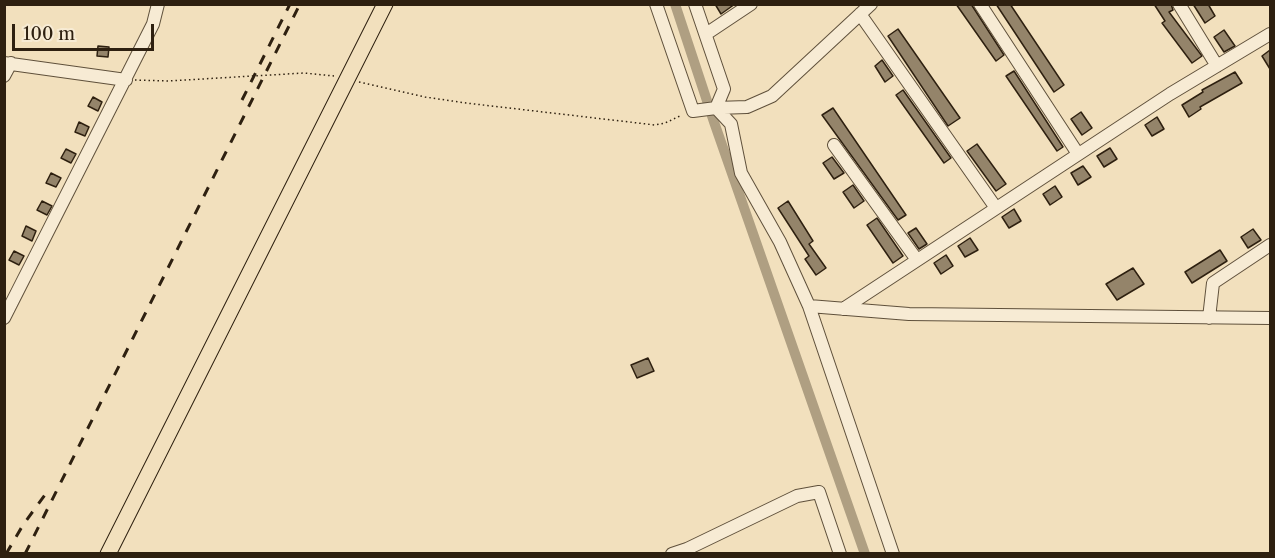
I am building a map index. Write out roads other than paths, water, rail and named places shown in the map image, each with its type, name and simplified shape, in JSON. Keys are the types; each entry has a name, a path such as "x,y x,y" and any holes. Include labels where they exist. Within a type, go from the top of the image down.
{"main road":[{"path":"108,554 385,4"}],"street":[{"path":"4,318 126,80 153,24 158,4"},
{"path":"656,4 693,111 747,107 772,96 871,4"},
{"path":"695,4 724,89 716,108"},
{"path":"706,34 751,4"},
{"path":"980,4 1078,154"},
{"path":"1179,4 1218,66"},
{"path":"860,15 996,207"},
{"path":"843,309 1170,94 1270,34"},
{"path":"4,76 8,63 126,80"},
{"path":"716,108 731,124 741,173 780,242 809,306 893,554"},
{"path":"834,145 917,260"},
{"path":"1209,318 1213,283 1270,245"},
{"path":"809,306 909,314 1270,318"},
{"path":"672,554 797,496 819,492 840,554"}],"waterway":[{"path":"675,4 865,554"}],"railway":[{"path":"242,100 290,4"},
{"path":"25,554 300,4"},
{"path":"6,554 23,525 47,492"}]}
